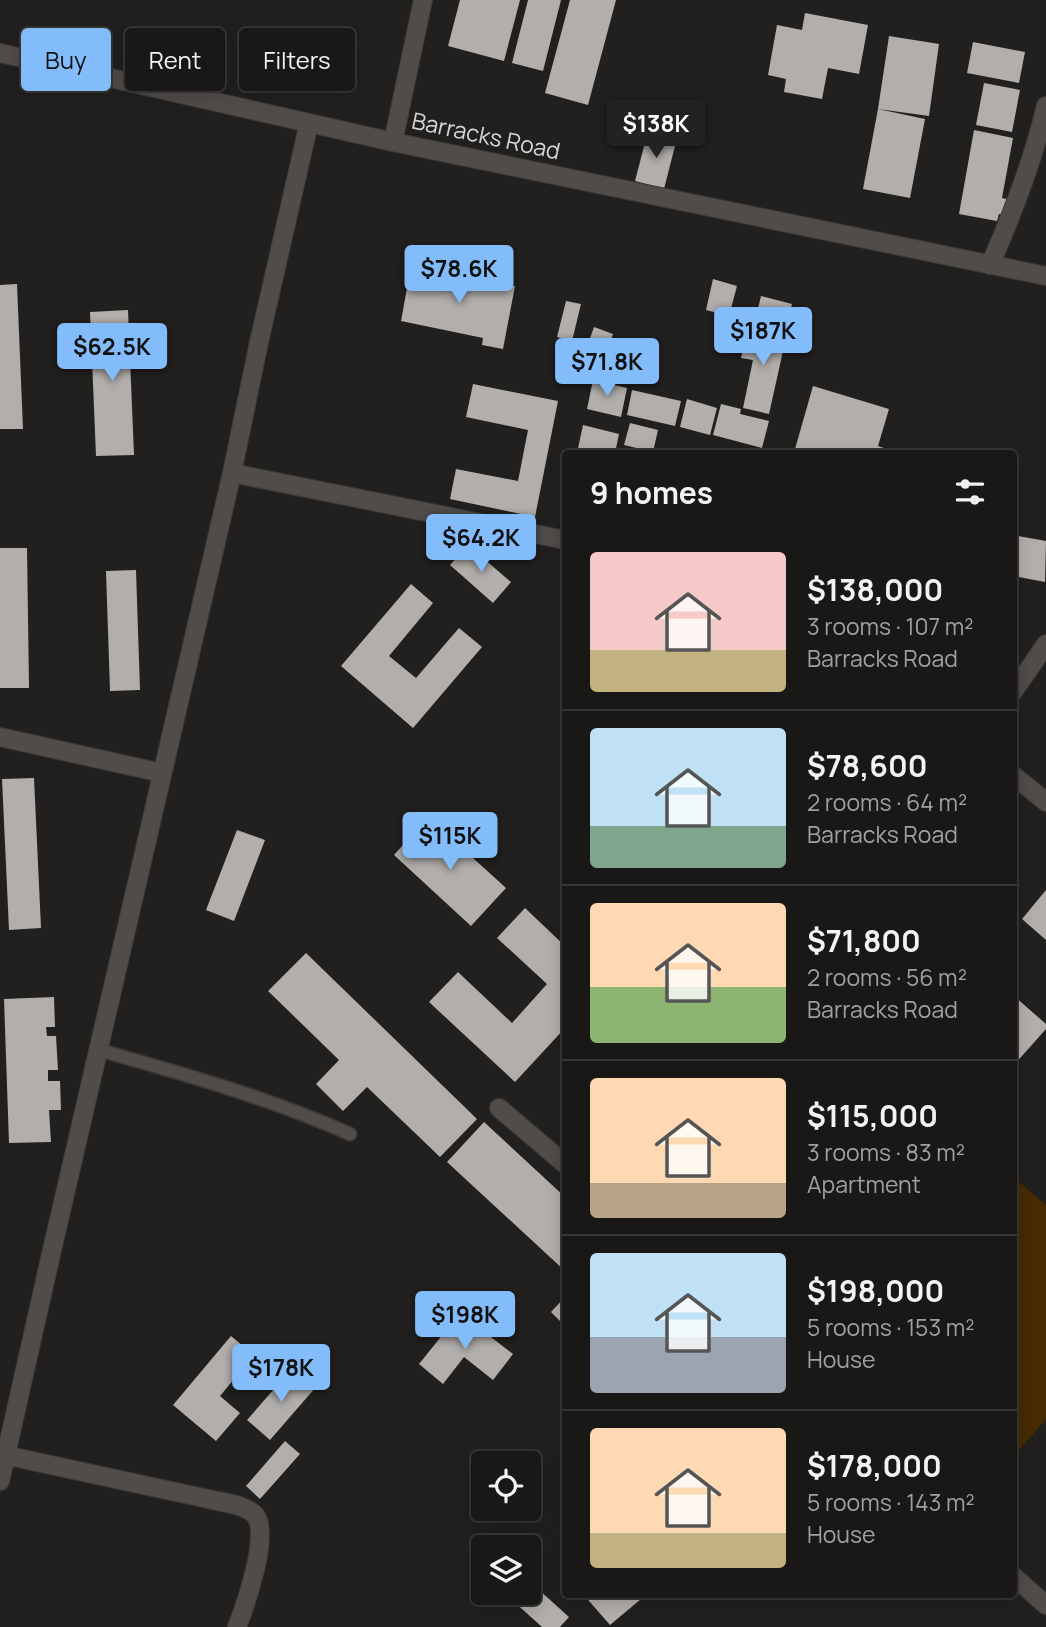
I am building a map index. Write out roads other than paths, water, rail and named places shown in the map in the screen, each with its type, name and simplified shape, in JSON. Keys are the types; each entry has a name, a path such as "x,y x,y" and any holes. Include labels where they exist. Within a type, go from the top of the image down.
{"street":[{"path":"393,142 424,0"},
{"name":"Barracks Road","path":"0,53 393,142 1046,276"},
{"path":"990,264 1009,221 1046,106"},
{"path":"0,1481 3,1455 232,473 309,123"},
{"path":"232,473 562,539"},
{"path":"1017,686 1046,644"},
{"path":"0,737 162,773"},
{"path":"1017,778 1046,802"},
{"path":"499,1108 562,1161"},
{"path":"3,1455 245,1508 258,1522 259,1545 253,1577 237,1627"},
{"path":"1017,1579 1043,1595"}],"lane":[{"path":"99,1049 312,1116 350,1133"}]}
